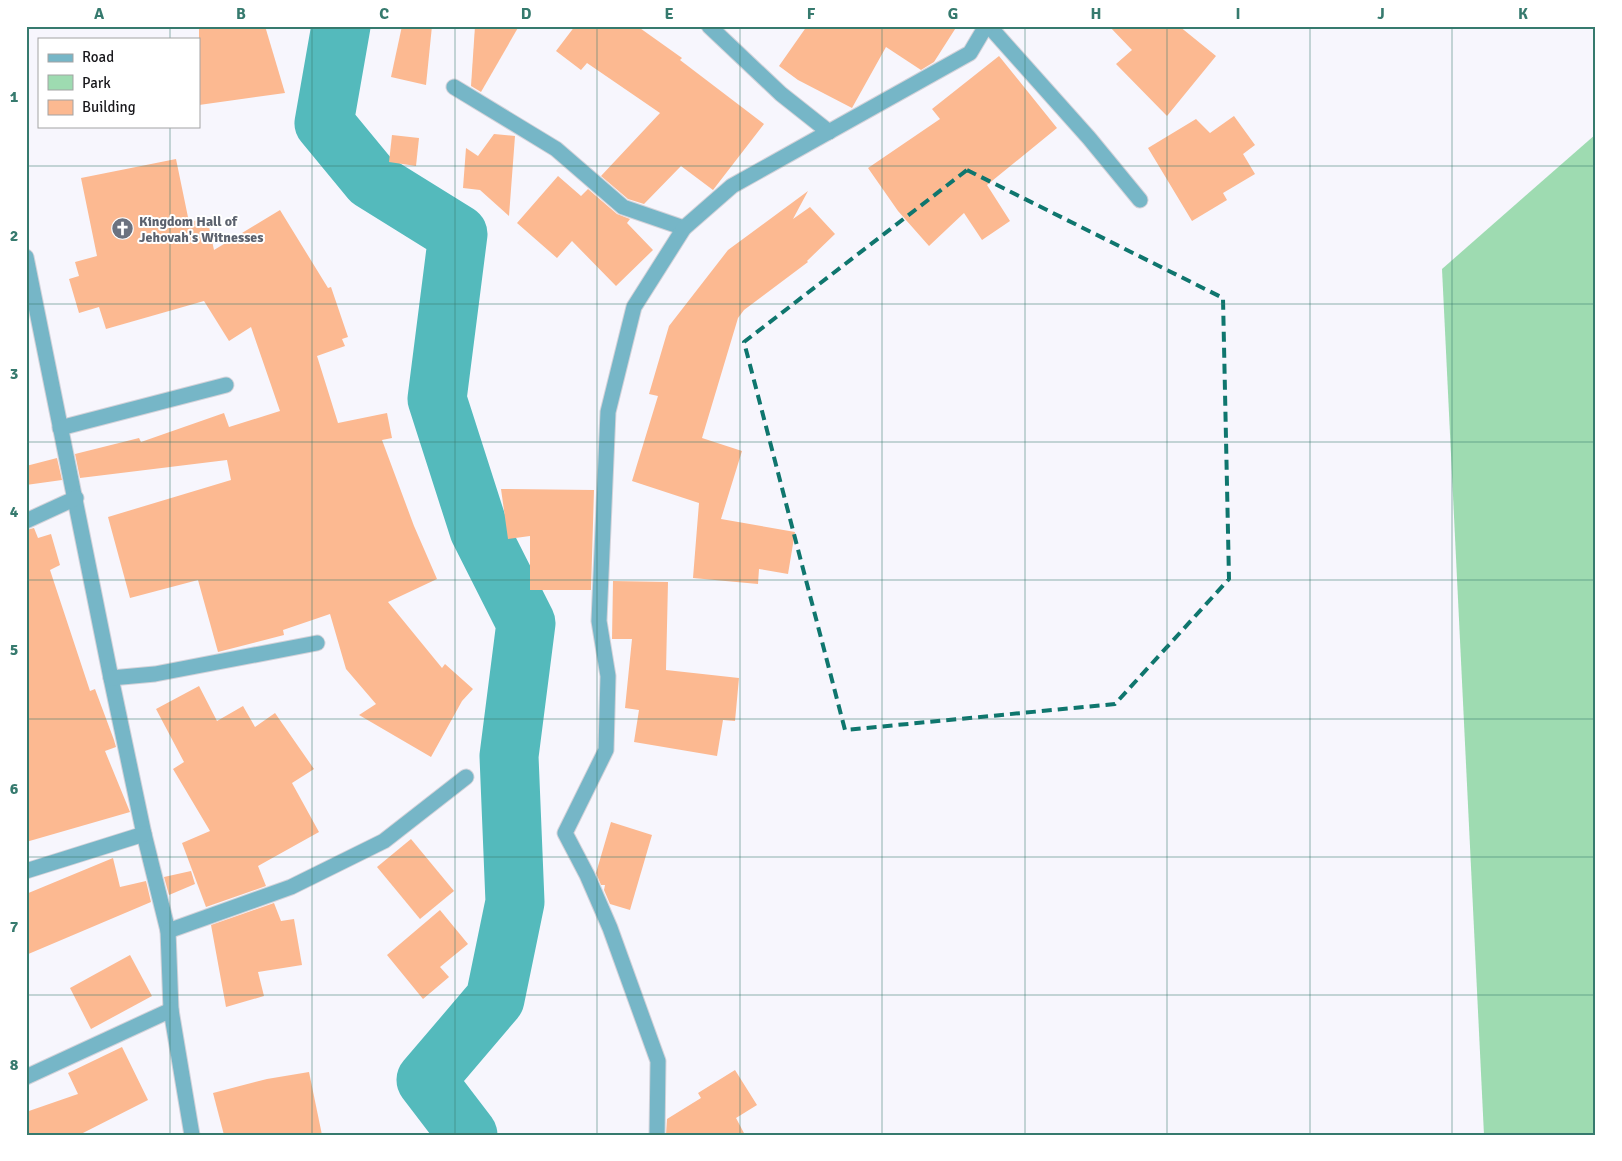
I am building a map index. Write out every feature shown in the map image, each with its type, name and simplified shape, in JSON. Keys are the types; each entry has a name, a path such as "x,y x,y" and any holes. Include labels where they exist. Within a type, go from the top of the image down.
{"street":[{"path":"709,26 781,94 830,132"},
{"path":"657,1135 658,1061 610,928 587,875 565,833 606,750 608,676 599,621 608,412 634,307 684,228 732,186 970,53 987,26 1089,138 1140,200"},
{"path":"454,86 556,149 623,207 684,228"},
{"path":"26,257 111,678 144,834 168,932 171,1010 192,1135"},
{"path":"60,428 226,385"},
{"path":"26,521 76,498"},
{"path":"111,678 180,670 317,643"},
{"path":"168,932 290,887 384,841 466,777"},
{"path":"26,871 144,834"},
{"path":"26,1077 171,1010"}],"highlighted area":[{"path":"967,170 1223,298 1229,579 1115,704 845,730 744,342"}],"green space":[{"path":"1596,134 1596,1135 1484,1135 1442,269"}],"building":[{"path":"199,26 265,26 285,93 200,105"},
{"path":"402,26 432,26 426,85 391,77"},
{"path":"475,26 519,26 481,92 471,86"},
{"path":"575,26 637,26 682,58 680,60 764,124 713,190 681,166 644,204 628,199 601,176 660,113 587,63 581,70 556,51"},
{"path":"807,26 957,26 934,62 921,70 886,47 852,108 798,80 779,66"},
{"path":"1109,26 1179,26 1216,56 1167,116 1116,64 1132,50"},
{"path":"999,56 1057,128 987,185 1010,221 982,240 964,213 929,246 898,211 868,168 940,119 932,109"},
{"path":"1234,116 1255,145 1243,154 1255,174 1223,193 1227,200 1192,221 1148,148 1196,119 1210,133"},
{"path":"494,134 515,136 509,216 480,190 463,188 466,148 478,156"},
{"path":"392,135 419,138 416,166 389,162"},
{"path":"176,159 189,222 207,218 214,250 280,210 328,288 331,287 348,337 342,339 345,346 317,356 338,423 387,413 392,438 382,440 414,526 437,579 388,602 442,668 445,664 473,689 462,701 431,757 359,715 376,704 346,669 330,614 283,630 284,635 218,652 198,580 130,598 108,517 231,480 227,460 80,478 75,454 139,438 141,442 224,413 229,427 280,411 251,327 229,341 204,301 106,329 99,307 79,313 69,279 79,276 75,262 97,256 81,178"},
{"path":"558,176 581,196 588,189 617,214 630,219 627,223 653,250 616,286 572,241 557,258 517,223"},
{"path":"808,191 793,219 810,207 835,234 808,262 744,310 738,318 702,438 742,451 721,519 795,532 788,574 759,569 758,584 693,578 699,503 632,481 658,396 649,394 669,326 728,250"},
{"path":"57,458 62,480 26,485 26,466"},
{"path":"501,489 594,490 591,590 530,590 530,536 508,539"},
{"path":"34,528 38,538 51,534 60,565 50,570 90,691 95,689 114,740 116,747 105,751 130,812 26,842 26,530"},
{"path":"613,581 668,582 666,670 739,678 735,721 723,720 717,756 634,742 639,710 625,708 632,639 612,639"},
{"path":"199,686 217,721 243,706 255,727 275,713 314,769 292,783 319,832 258,866 266,886 206,907 182,843 210,831 173,769 184,762 156,709"},
{"path":"611,822 652,835 630,910 610,904 604,890 605,885 601,885 596,873"},
{"path":"411,839 454,891 420,919 377,867"},
{"path":"113,858 120,887 146,881 151,902 26,955 26,894"},
{"path":"191,871 195,884 169,895 164,877"},
{"path":"274,903 281,921 294,919 302,965 258,972 264,996 226,1007 211,925"},
{"path":"440,910 468,944 440,967 449,977 423,999 387,955"},
{"path":"130,955 152,996 91,1029 70,988"},
{"path":"122,1047 148,1100 79,1135 26,1135 26,1112 78,1094 68,1073"},
{"path":"735,1070 757,1105 736,1118 745,1135 666,1135 667,1119 701,1098 698,1093"},
{"path":"309,1072 322,1135 224,1135 213,1093 267,1079"}],"waterway":[{"path":"341,26 324,123 371,180 458,234 437,399 479,530 526,623 509,756 515,902 495,999 426,1080 468,1135"}],"place":[{"name":"Kingdom Hall of Jehovah's Witnesses","path":"123,229"}]}
